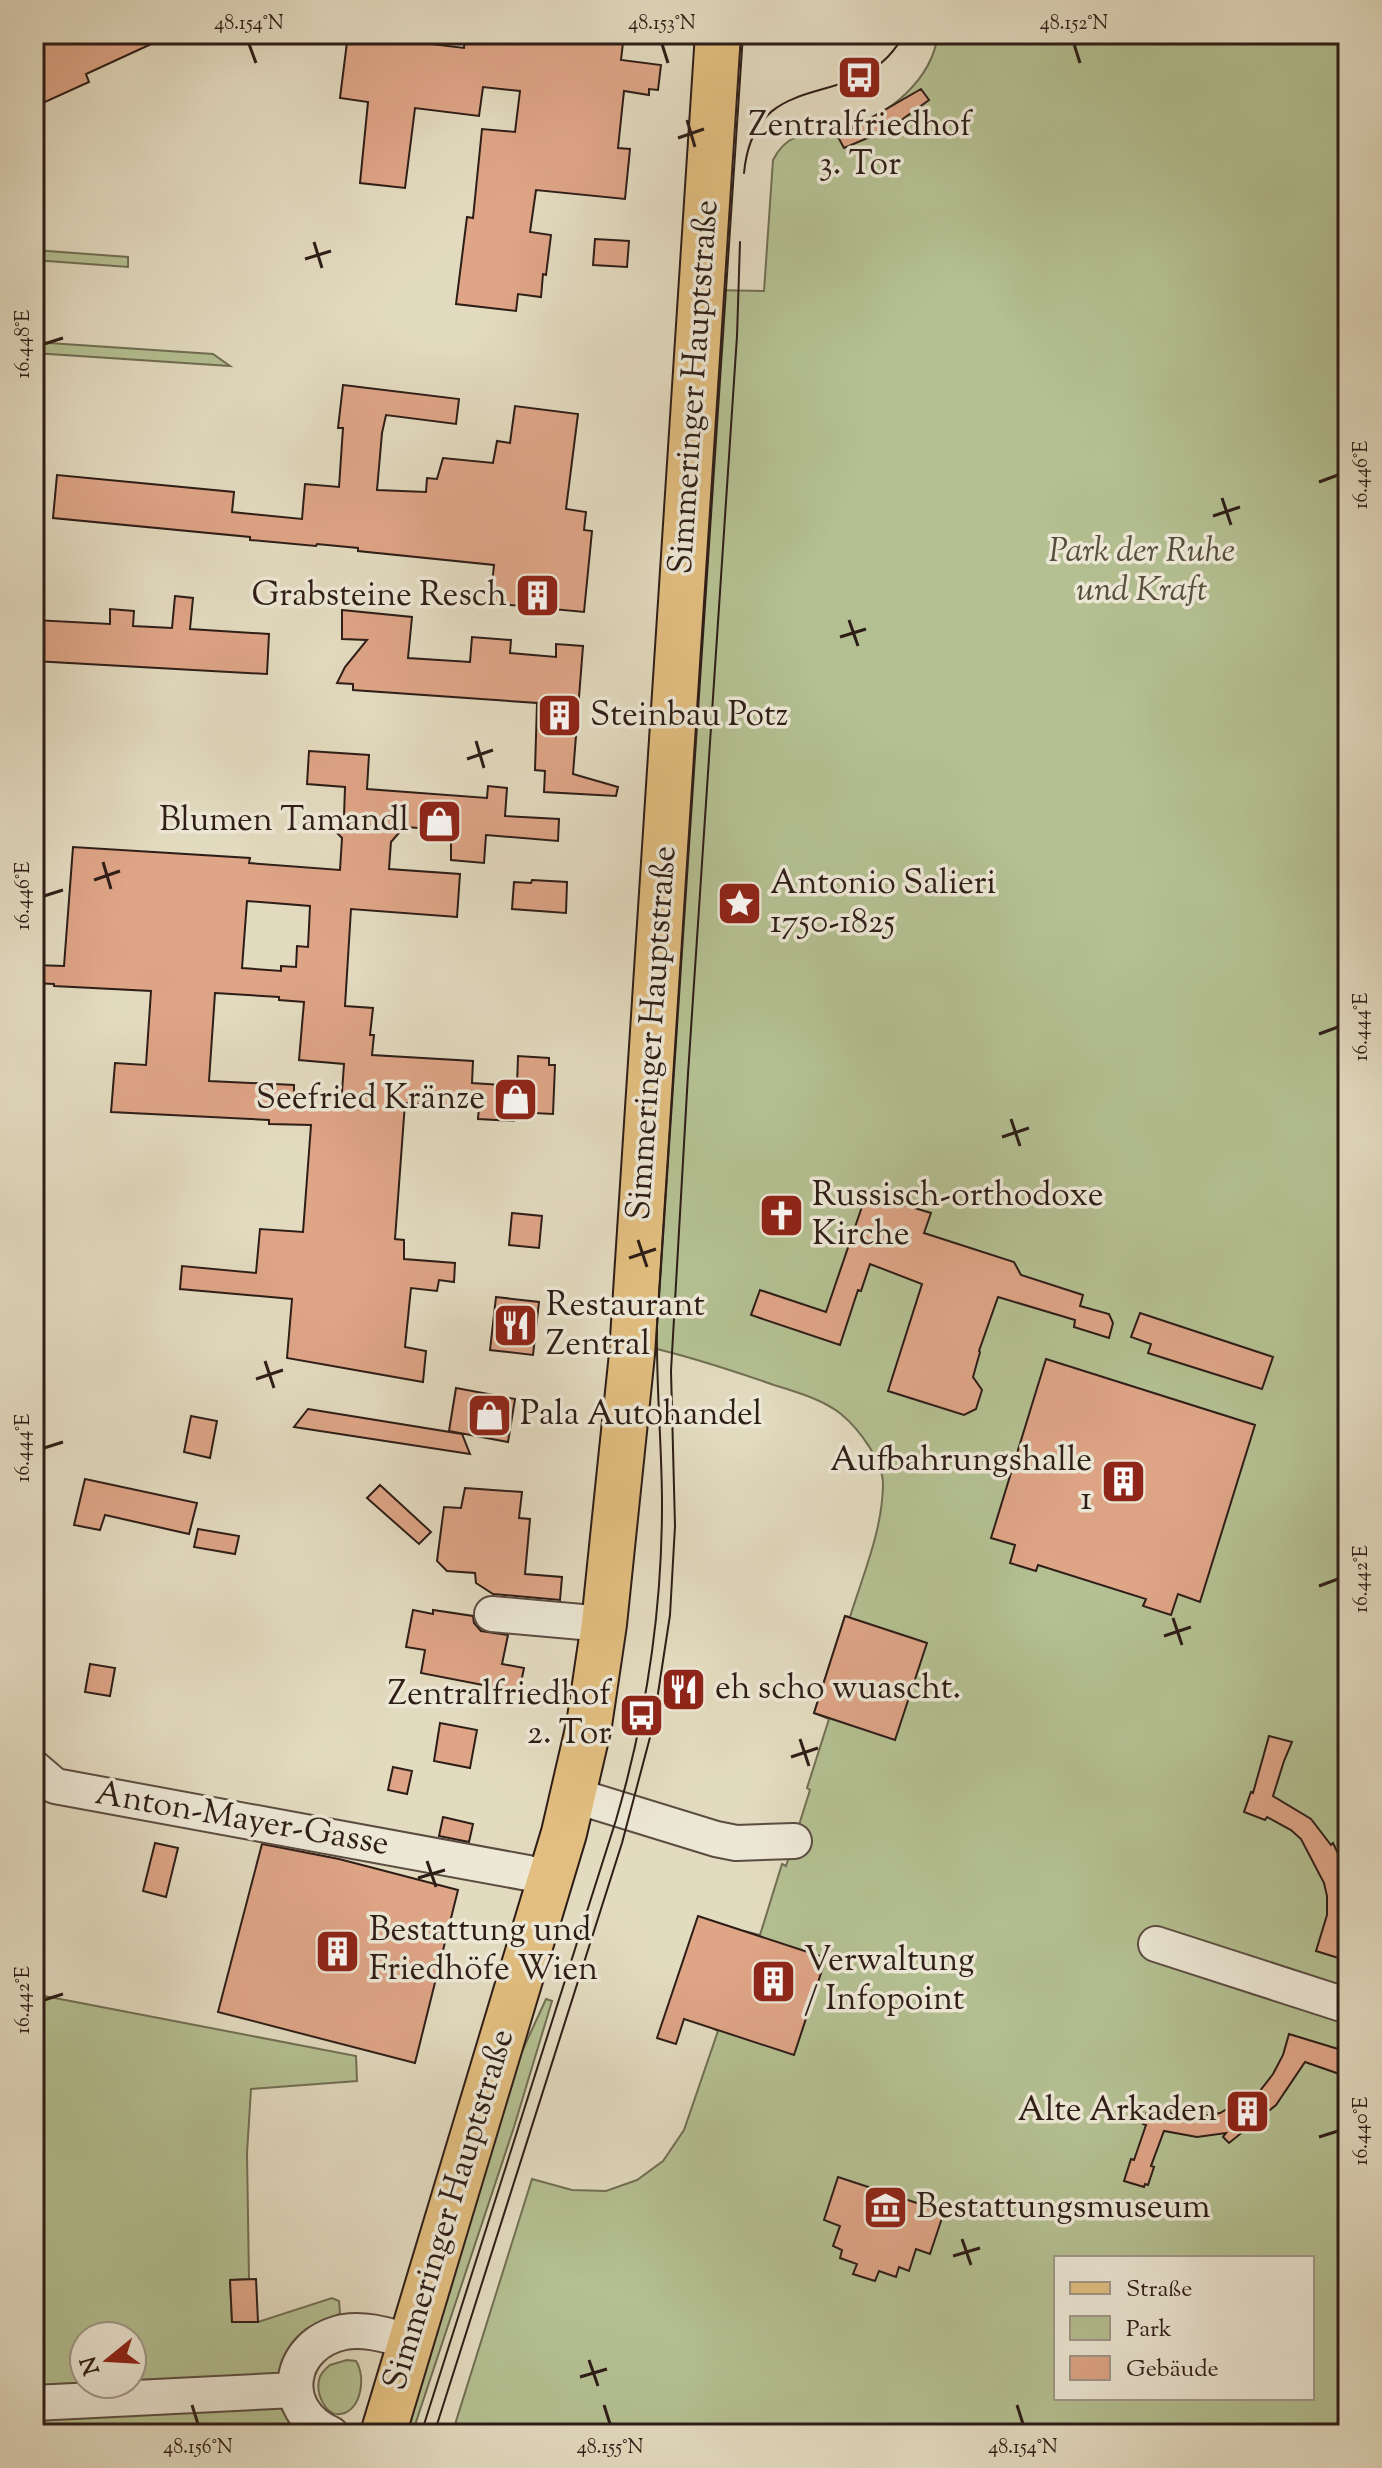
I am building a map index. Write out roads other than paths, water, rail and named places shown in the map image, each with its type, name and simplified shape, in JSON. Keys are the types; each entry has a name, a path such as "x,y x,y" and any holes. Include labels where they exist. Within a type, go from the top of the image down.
{"main road":[{"name":"Simmeringer Hauptstraße","path":"383,2434 573,1795 589,1725 604,1624 632,1354 718,34"}],"street":[{"path":"492,1614 604,1624"},
{"name":"Anton-Mayer-Gasse","path":"34,1768 55,1786 549,1879"},
{"path":"573,1795 716,1839 743,1843 794,1841"},
{"path":"1156,1944 1348,2006"},
{"path":"331,2434 311,2420 294,2390 295,2371 311,2348 321,2340 358,2331 411,2342"},
{"path":"34,2403 294,2390"}],"tram line":[{"path":"421,2434 616,1820 636,1743 650,1664 661,1545 657,1327 743,34"},
{"path":"744,173 752,138 768,115 788,101 862,75 885,59 904,34"},
{"path":"434,2434 622,1843 653,1726 670,1615 675,1526 671,1371 737,336 740,242"}],"place":[{"name":"Zentralfriedhof 3. Tor","path":"860,78"},
{"name":"Grabsteine Resch","path":"538,596"},
{"name":"Steinbau Potz","path":"559,716"},
{"name":"Blumen Tamandl","path":"440,821"},
{"name":"Antonio Salieri 1750-1825","path":"739,904"},
{"name":"Seefried Kränze","path":"516,1099"},
{"name":"Russisch-orthodoxe Kirche","path":"781,1216"},
{"name":"Restaurant Zentral","path":"515,1326"},
{"name":"Pala Autohandel","path":"489,1415"},
{"name":"Aufbahrungshalle 1","path":"1123,1481"},
{"name":"eh scho wuascht.","path":"684,1689"},
{"name":"Zentralfriedhof 2. Tor","path":"642,1715"},
{"name":"Bestattung und Friedhöfe Wien","path":"338,1951"},
{"name":"Verwaltung / Infopoint","path":"773,1981"},
{"name":"Alte Arkaden","path":"1248,2111"},
{"name":"Bestattungsmuseum","path":"885,2208"}],"park label":[{"name":"Park der Ruhe und Kraft","path":"1142,572"}]}
